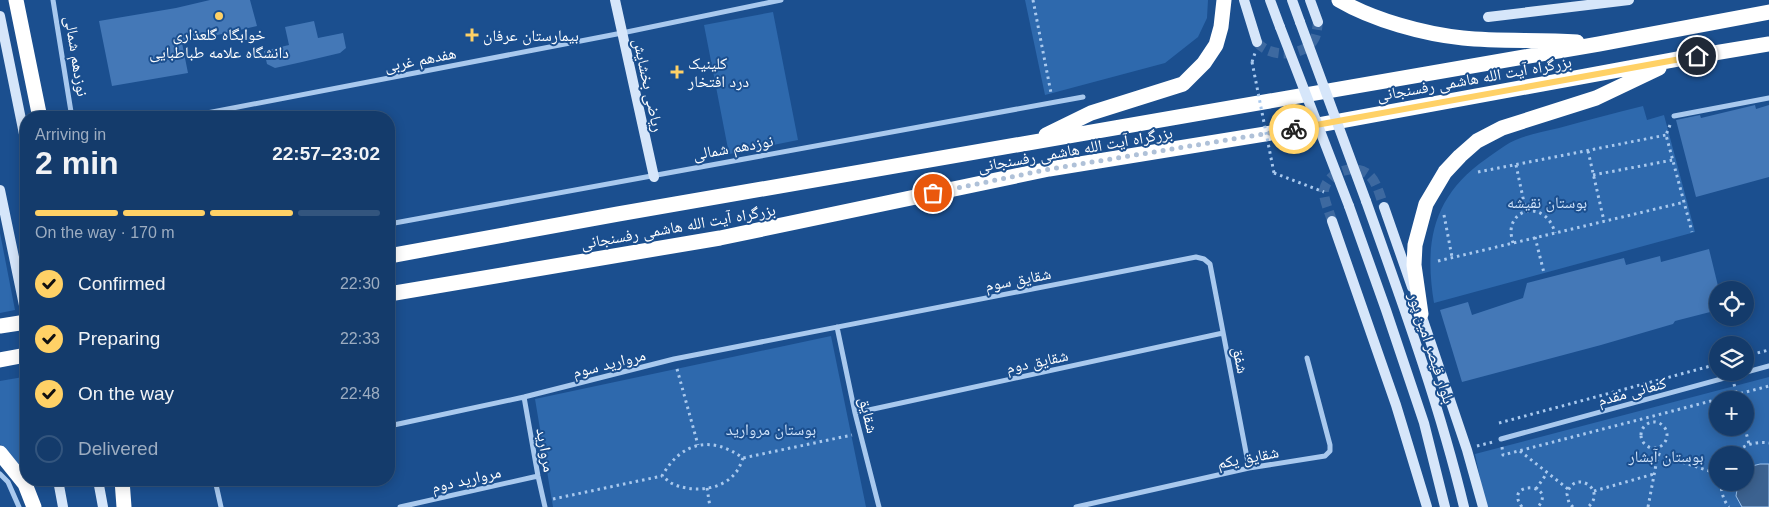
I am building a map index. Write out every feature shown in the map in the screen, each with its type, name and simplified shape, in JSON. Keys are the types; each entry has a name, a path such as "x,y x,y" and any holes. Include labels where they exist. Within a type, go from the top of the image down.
{"highway":[{"path":"16,0 39,111"},
{"path":"1031,143 1091,113 1183,84 1204,63 1216,45 1221,27 1224,0"},
{"path":"1339,0 1352,8 1380,19 1414,29 1462,38 1550,40 1599,44"},
{"name":"بزرگراه آیت الله هاشمی رفسنجانی","path":"395,255 1279,98 1599,44 1769,12"},
{"name":"بزرگراه آیت الله هاشمی رفسنجانی","path":"395,293 720,238 1050,169 1302,128 1769,44"},
{"path":"1421,314 1414,265 1415,245 1426,204 1445,172 1460,156 1477,141 1502,128 1596,98 1678,59"},
{"path":"0,326 20,323"},
{"path":"0,360 20,356"},
{"path":"0,453 20,478"},
{"path":"26,486 34,507"},
{"path":"122,486 124,507"}],"main road":[{"name":"ریاضی بخشایش","path":"615,0 654,177"},
{"path":"1244,0 1257,42"},
{"name":"بلوار قیصر امین پور","path":"1270,0 1349,206 1386,310 1424,423 1445,507"},
{"name":"بلوار قیصر امین پور","path":"1292,0 1405,310 1454,466 1464,507"},
{"path":"1310,0 1318,22"},
{"path":"1488,17 1629,0"},
{"path":"0,16 20,114"},
{"path":"0,190 20,282"},
{"path":"1384,207 1467,450 1483,507"},
{"path":"1332,221 1393,395 1427,507"},
{"path":"59,486 63,507"},
{"path":"99,486 103,507"}],"street":[{"name":"نوزدهم شمالی","path":"53,0 71,111"},
{"name":"هفدهم غربی","path":"217,111 622,33 781,0"},
{"name":"نوزدهم شمالی","path":"395,223 1083,97"},
{"path":"1674,116 1769,98"},
{"name":"شقایق سوم","path":"837,327 1196,257 1204,259"},
{"name":"شفق","path":"1204,259 1210,264 1249,468"},
{"name":"مروارید سوم","path":"395,425 524,397 674,360 837,327"},
{"name":"شقایق","path":"837,327 855,413 879,507"},
{"name":"شقایق دوم","path":"855,413 1223,333"},
{"name":"شقایق یکم","path":"1076,507 1249,468 1325,456 1330,451 1330,445 1307,358"},
{"name":"کنعانی مقدم","path":"1754,370 1769,366"},
{"name":"کنعانی مقدم","path":"1501,439 1714,381"},
{"name":"مروارید","path":"524,397 544,504"},
{"path":"0,474 8,482 20,507"},
{"name":"مروارید دوم","path":"400,507 538,476"},
{"path":"216,486 221,507"}],"path":[{"path":"1033,0 1053,103"},
{"path":"1252,62 1274,173 1324,192"},
{"path":"1674,116 1666,135 1692,232"},
{"path":"1478,172 1666,135"},
{"path":"1588,151 1604,221"},
{"path":"1593,175 1673,160"},
{"path":"1516,165 1526,212"},
{"path":"1438,261 1685,202"},
{"path":"1513,243 1512,224 1516,218 1526,212 1537,211 1544,214 1553,225 1555,233"},
{"path":"1444,215 1452,257"},
{"path":"1535,238 1544,273"},
{"path":"1754,354 1769,350"},
{"path":"674,360 698,446"},
{"path":"1499,423 1709,366"},
{"path":"1749,391 1769,386"},
{"path":"1467,450 1501,439 1503,455 1709,401"},
{"path":"1647,417 1649,422"},
{"path":"1649,422 1662,424 1666,431 1664,444 1656,448 1648,447 1641,441 1642,428 1649,422"},
{"path":"662,476 669,463 683,452 698,446 715,445 731,449 743,458 852,435"},
{"path":"1747,436 1749,444"},
{"path":"1745,446 1761,442 1769,443"},
{"path":"1648,507 1658,454 1656,448"},
{"path":"1519,451 1568,489"},
{"path":"1658,454 1709,471"},
{"path":"544,504 662,476 680,486 707,488 724,483 736,473 743,458"},
{"path":"1536,489 1547,473"},
{"path":"1594,491 1654,474"},
{"path":"1572,507 1567,498 1568,489 1575,483 1580,482 1588,484 1594,491 1594,499 1588,507"},
{"path":"1522,507 1518,501 1520,493 1530,487 1536,489 1542,498 1540,506"},
{"path":"707,488 710,507"},
{"path":"1721,491 1728,507"}],"green space":[{"path":"1025,0 1208,0 1207,18 1198,37 1165,63 1045,95"},
{"path":"773,12 798,140 729,154 704,25"},
{"name":"بوستان نقیشه","path":"1643,106 1647,120 1664,115 1695,232 1434,303 1430,260 1436,222 1454,189 1468,173 1502,148 1518,139"},
{"path":"0,233 15,310 0,313"},
{"name":"بوستان مروارید","path":"831,336 866,507 553,507 535,399"},
{"name":"بوستان آبشار","path":"1769,377 1769,507 1486,507 1475,454 1709,393 1709,436 1754,436 1754,391 1716,391"},
{"path":"20,378 20,468 0,444 0,381"}],"shaded area":[{"path":"1769,464 1769,507 1742,507 1736,496 1737,491 1754,491 1754,466"}],"building":[{"path":"210,0 250,0 257,26 182,43 188,73 112,86 99,21 176,8"},
{"path":"314,21 318,38 343,33 346,48 340,53 275,68 267,64 264,51 289,45 285,27"},
{"path":"1755,105 1756,109 1769,105 1769,177 1696,197 1676,120 1700,115 1701,118"},
{"path":"1709,249 1717,281 1709,281 1709,312 1675,321 1673,324 1601,345 1462,382 1440,310 1468,302 1472,315 1523,298 1527,283 1624,258 1626,265 1660,256 1661,262"}],"tunnel":[{"path":"1257,42 1269,51 1285,54 1294,53 1308,46 1314,39 1318,22"},
{"path":"1332,221 1324,190 1330,179 1342,171 1356,169 1369,175 1376,185 1384,207"}],"way so far":[{"path":"933,193 1050,169 1294,129"}],"place":[{"name":"خوابگاه گلعذاری دانشگاه علامه طباطبایی","path":"219,16"},
{"name":"بیمارستان عرفان","path":"472,35"},
{"name":"کلینیک درد افتخار","path":"677,72"}],"route":[{"path":"1294,129 1697,56"}]}
